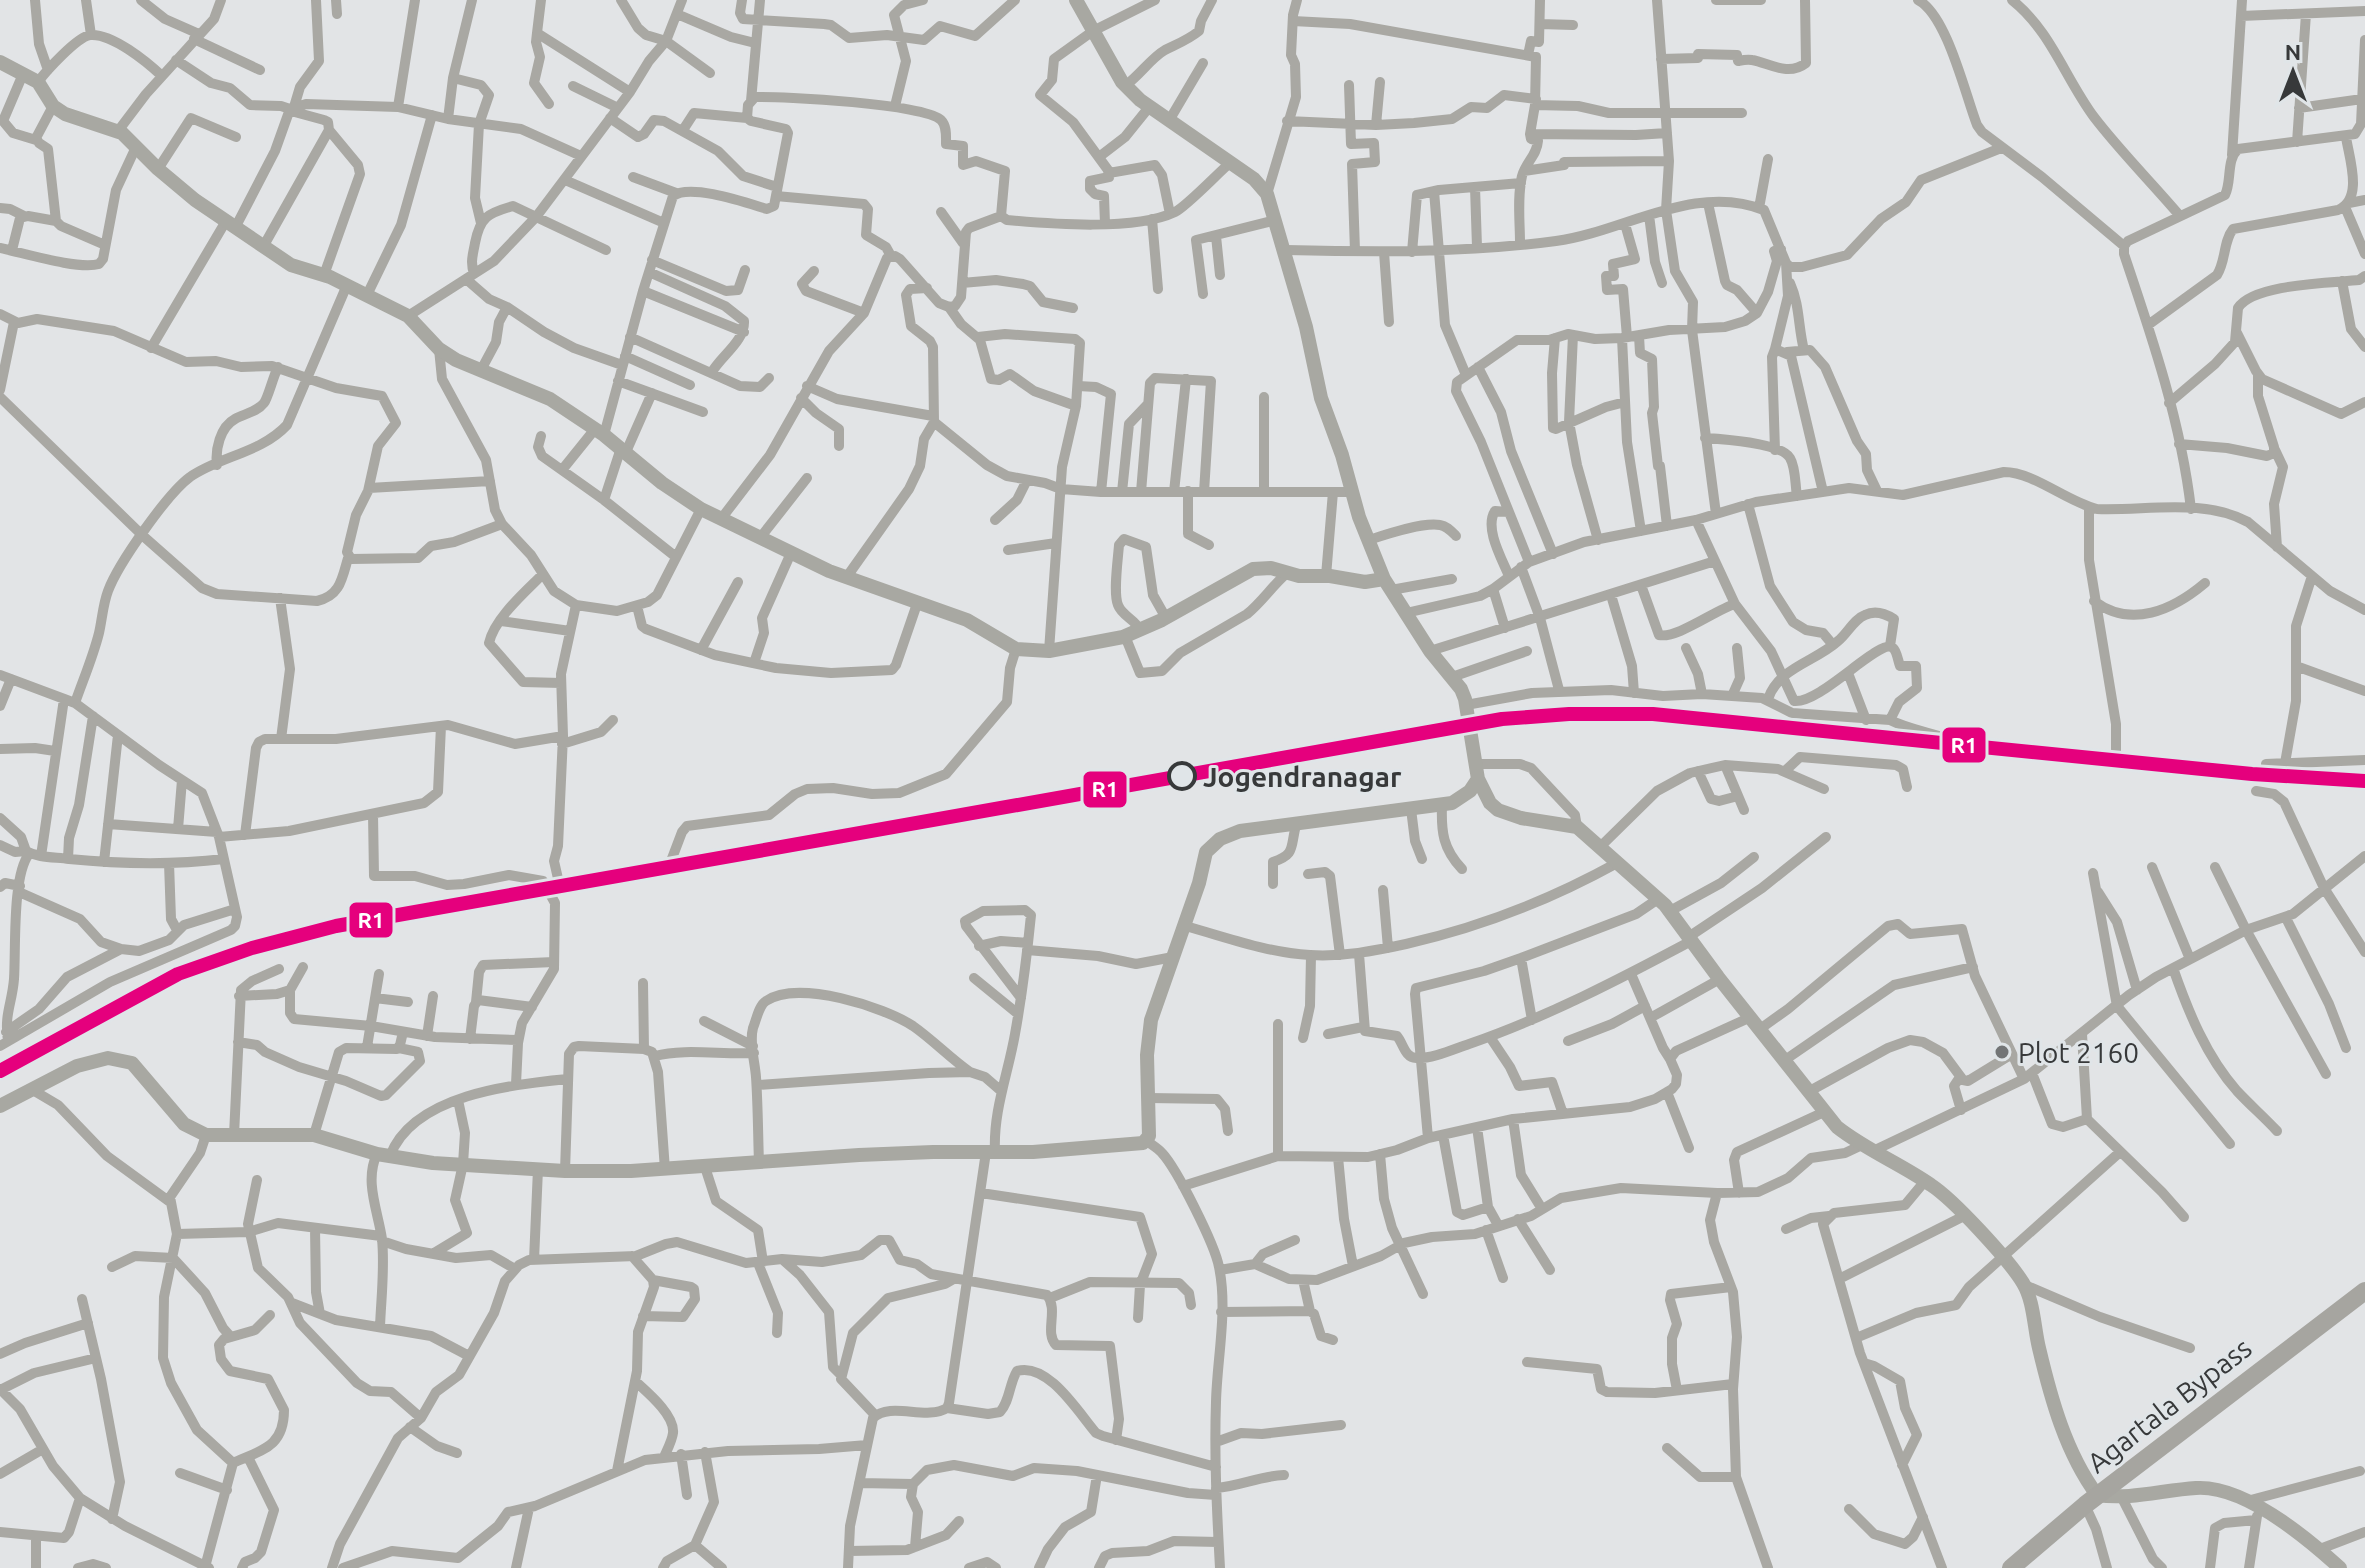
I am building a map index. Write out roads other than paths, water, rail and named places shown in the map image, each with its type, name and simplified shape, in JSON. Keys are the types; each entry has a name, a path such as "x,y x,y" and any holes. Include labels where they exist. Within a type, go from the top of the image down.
{"highway":[{"name":"Agartala Bypass","path":"2011,1568 2091,1500 2365,1291"}],"street":[{"path":"35,0 39,44 48,70"},
{"path":"86,0 91,35"},
{"path":"141,0 165,19 260,70"},
{"path":"118,131 217,14 221,0"},
{"path":"151,348 275,151 300,87 319,61 316,0"},
{"path":"336,0 337,14"},
{"path":"398,107 415,0"},
{"path":"448,119 453,78 472,0"},
{"path":"541,0 536,42 540,57 534,83 549,104"},
{"path":"621,0 638,28 646,35 666,41 710,73"},
{"path":"408,316 494,261 536,217 666,41 682,0"},
{"path":"742,0 740,17 757,21 824,24 849,38 882,35 924,40 944,26 975,36 1015,0"},
{"path":"747,118 760,0"},
{"path":"895,106 906,65 895,13 904,5 923,0"},
{"path":"1076,0 1105,57 1126,85 1150,106 1254,179 1267,194 1286,250 1321,398 1369,540 1387,584 1430,651 1461,689 1477,772 1490,803 1498,810 1521,818 1577,827 1601,846 1670,911 1837,1127 1947,1198 2025,1285 2045,1372 2060,1421 2091,1500 2107,1568"},
{"path":"1109,173 1073,122 1040,95 1052,80 1054,59 1093,31 1155,0"},
{"path":"1126,85 1163,51 1174,48 1199,31 1212,0"},
{"path":"1267,194 1294,105 1295,64 1291,55 1297,0"},
{"path":"1520,243 1521,183 1524,171 1537,153 1538,141 1531,139 1530,134 1535,102 1531,41 1539,42 1540,0"},
{"path":"1657,0 1669,161 1666,210 1675,271 1693,302 1692,330 1716,514"},
{"path":"1716,0 1761,0"},
{"path":"1661,59 1698,58 1698,54 1725,53 1737,55 1738,61 1755,60 1776,68 1799,68 1806,63 1805,0"},
{"path":"1918,0 1931,8 1943,31 1977,125 1989,140 2042,177 2124,246"},
{"path":"2012,0 2041,29 2094,117 2180,216"},
{"path":"2191,509 2169,403 2124,246 2128,241 2225,195 2232,155 2242,0"},
{"path":"2241,16 2365,11"},
{"path":"677,14 731,37 755,43"},
{"path":"2297,142 2306,14"},
{"path":"1293,21 1350,24 1532,56"},
{"path":"1540,24 1573,25"},
{"path":"537,33 630,92"},
{"path":"38,82 83,38 91,35 105,38 136,54 162,76"},
{"path":"2365,40 2360,128 2355,135 2353,193 2347,205 2365,254"},
{"path":"176,60 211,83 230,88 250,105 281,106 328,122 329,130 358,165 360,174 324,275"},
{"path":"0,62 38,82 53,106 65,114 89,125 118,131 158,169 263,247 297,268 324,275 408,316 439,349 456,360 538,392 599,432 662,483 701,509 846,578 972,622 1016,649 1049,651 1125,636 1166,618 1246,571 1271,568 1299,576 1326,576 1387,584 1452,579"},
{"path":"1170,119 1203,63"},
{"path":"23,74 3,121 13,133 36,140 48,149 56,221"},
{"path":"453,78 487,89 489,100 479,124 475,198 481,223"},
{"path":"1376,125 1380,82"},
{"path":"1349,85 1351,144 1374,143 1375,162 1352,164 1355,251"},
{"path":"573,86 618,108"},
{"path":"1287,121 1376,125 1452,119 1471,107 1487,108 1504,95 1609,113 1742,113"},
{"path":"751,101 761,97 895,106 926,113 941,120 946,130 946,144 963,146 963,165 976,161 1005,171 1001,216"},
{"path":"2299,108 2362,99"},
{"path":"292,109 306,104 348,103 398,107 448,119 521,129 581,156"},
{"path":"36,140 53,106"},
{"path":"1099,157 1125,137 1150,106"},
{"path":"633,177 676,193 728,197 767,209 774,206 788,133 747,118 694,113 683,130"},
{"path":"367,295 401,225 432,115"},
{"path":"158,169 191,118 236,137"},
{"path":"610,118 638,137 654,120 664,121 718,151 743,176 777,191 864,204 868,209 866,235 886,247 891,256 900,259 939,303 949,307 961,324 978,337 991,379 999,380 1010,374 1034,391 1076,406"},
{"path":"263,247 329,130"},
{"path":"1530,134 1667,133"},
{"path":"2232,155 2244,148 2355,135"},
{"path":"0,248 71,264 94,266 101,262 118,181 136,147"},
{"path":"1786,263 1790,267 1802,267 1847,255 1881,219 1906,202 1921,180 2001,148"},
{"path":"1759,208 1768,159"},
{"path":"1524,171 1564,165 1564,162 1669,161"},
{"path":"1001,216 1007,220 1054,224 1105,224 1152,219 1178,210 1231,162"},
{"path":"1109,173 1155,165 1162,175 1170,214"},
{"path":"1105,224 1104,196 1090,189 1090,181 1109,177 1109,173"},
{"path":"565,180 664,223"},
{"path":"1412,252 1415,200 1420,193 1521,183"},
{"path":"1475,187 1477,247"},
{"path":"1434,191 1445,325 1466,375"},
{"path":"562,470 599,432 618,381 652,260 676,193"},
{"path":"2148,325 2217,275 2233,229 2365,200"},
{"path":"1286,250 1439,251 1585,235 1666,210 1708,203 1735,202 1759,208 1768,216 1786,263 1788,280 1788,296 1772,357 1775,450"},
{"path":"1708,203 1725,281 1757,313"},
{"path":"606,250 513,206 490,215 476,230 470,276 489,299 574,348 624,360 690,385"},
{"path":"0,208 56,221 105,245"},
{"path":"941,212 964,245"},
{"path":"1649,215 1655,262 1662,283"},
{"path":"12,250 18,222 24,216"},
{"path":"949,307 959,302 964,245 969,228 1001,216"},
{"path":"1152,219 1158,289"},
{"path":"1203,294 1195,242 1276,220"},
{"path":"1625,224 1635,259 1613,264 1614,276 1606,276 1607,290 1623,289 1629,337 1625,402 1627,442 1641,531"},
{"path":"1216,236 1220,275"},
{"path":"1559,690 1508,512 1481,442 1456,391 1457,382 1517,340 1573,335 1595,339 1629,337 1669,330 1725,327 1745,321 1757,313 1768,292 1777,261 1774,251 1781,249"},
{"path":"1384,252 1389,322"},
{"path":"721,519 770,455 807,386 833,346 864,313 887,258 891,256"},
{"path":"652,260 726,291 738,290 745,270"},
{"path":"814,271 803,281 806,291 864,313"},
{"path":"649,272 741,316 744,332 720,358 712,372"},
{"path":"2169,403 2230,349 2237,333 2238,308 2249,296 2359,280 2365,276"},
{"path":"962,283 996,280 1023,284 1030,286 1043,302 1073,308"},
{"path":"1788,280 1799,305 1798,330 1804,350"},
{"path":"2342,281 2351,329 2365,347"},
{"path":"5,1040 5,1017 14,978 24,861 32,854 55,751 70,701 98,636 108,591 158,511 182,485 195,474 281,431 290,419 347,285"},
{"path":"679,286 679,298 685,310"},
{"path":"846,578 909,489 920,466 924,439 933,419 933,347 911,326 906,295 910,289 927,288"},
{"path":"643,291 744,332"},
{"path":"481,370 498,338 499,322 507,307"},
{"path":"0,314 14,322 37,319 105,329 186,362 216,361 241,367 278,367 336,388 378,394 386,401 396,423 378,446 369,488 354,521 339,587 335,595 317,601 210,592 142,535 0,397"},
{"path":"0,390 14,322"},
{"path":"2237,333 2258,375 2266,382 2335,413 2346,414 2365,402"},
{"path":"978,337 1005,334 1078,341 1081,349 1076,406 1066,443 1061,489 1049,651"},
{"path":"1573,335 1569,422 1577,465 1598,540"},
{"path":"630,337 745,387 760,387 769,378"},
{"path":"1629,337 1640,353 1652,359 1654,442 1667,526"},
{"path":"1555,338 1552,425 1556,429 1625,402"},
{"path":"439,349 442,379 481,449 495,510 502,524 528,550 554,591 576,605 617,611 637,606 657,595 701,509"},
{"path":"1775,349 1813,353 1825,367 1857,441 1866,454 1867,470 1877,491"},
{"path":"1787,352 1791,356 1802,396 1823,492"},
{"path":"217,465 216,448 229,422 255,410 265,401 278,367"},
{"path":"1478,367 1501,412 1511,451 1553,554"},
{"path":"1552,373 1571,377"},
{"path":"2258,375 2258,396 2283,467 2274,504 2277,547"},
{"path":"1174,492 1186,379"},
{"path":"1141,492 1152,380 1186,379 1208,380 1212,384 1204,492"},
{"path":"618,381 703,412"},
{"path":"807,386 837,399 933,419 987,465 1007,476 1061,489 1101,492 1352,492"},
{"path":"1078,386 1096,387 1111,394 1101,492"},
{"path":"604,500 652,393"},
{"path":"1264,397 1264,492"},
{"path":"801,398 839,429 839,446"},
{"path":"1122,492 1129,424 1148,404"},
{"path":"541,436 539,451 676,557"},
{"path":"1705,438 1746,440 1790,457 1797,496"},
{"path":"2179,444 2227,448 2267,456 2275,450"},
{"path":"1406,613 1462,601 1493,589 1525,564 1553,554 1598,540 1696,520 1748,504 1849,488 1903,495 2011,472 2089,507 2113,510 2191,509 2234,515 2248,522 2330,591 2365,610"},
{"path":"760,538 807,478"},
{"path":"995,520 1017,500 1027,480"},
{"path":"369,488 490,481"},
{"path":"1188,491 1188,534 1209,545"},
{"path":"1326,576 1333,492"},
{"path":"1748,504 1770,586 1793,622 1806,630 1823,633 1833,645"},
{"path":"1467,710 1525,693 1559,690 1732,696 1768,699 1792,713 1890,720 1941,734 1959,743 2114,757 2117,753 2116,724 2094,601 2088,541 2089,507"},
{"path":"1508,512 1495,511 1491,518 1494,539 1509,576"},
{"path":"1696,520 1735,604 1771,651 1794,701 1799,702 1848,673 1875,651 1890,646"},
{"path":"348,558 418,558 431,546 454,542 502,524"},
{"path":"1369,540 1436,524 1445,526 1456,536"},
{"path":"1140,630 1117,602 1119,545 1124,539 1146,547 1153,595 1166,618"},
{"path":"1008,550 1056,543"},
{"path":"754,663 764,633 762,618 791,553"},
{"path":"1430,651 1715,561"},
{"path":"1125,636 1140,673 1162,671 1180,653 1257,607 1269,588 1287,573"},
{"path":"542,575 513,604 491,635 489,643 519,679 528,683 561,683"},
{"path":"2285,763 2296,701 2296,626 2312,576"},
{"path":"701,650 738,582"},
{"path":"2094,601 2108,611 2120,614 2155,611 2176,605 2205,583"},
{"path":"1641,585 1659,635 1663,637 1720,608 1735,604"},
{"path":"1493,589 1505,628"},
{"path":"1611,595 1632,666 1634,693"},
{"path":"280,598 290,669 281,739"},
{"path":"637,606 642,626 646,629 701,650 782,669 831,673 892,670 918,601"},
{"path":"559,883 554,861 558,846 563,740 561,683 576,605"},
{"path":"1768,699 1775,683 1784,675 1833,645 1862,616 1881,613 1894,619 1890,646"},
{"path":"501,621 570,631"},
{"path":"1890,646 1900,666 1916,666 1919,684 1915,691 1899,702 1890,720"},
{"path":"1686,648 1702,694"},
{"path":"1732,696 1740,678 1737,648"},
{"path":"547,886 663,865 671,861 687,826 769,815 795,794 807,789 899,793 946,774 1007,702 1010,668 1016,649"},
{"path":"1452,677 1527,651"},
{"path":"2296,666 2365,691"},
{"path":"1848,673 1866,720"},
{"path":"0,706 5,677 70,701 202,793 218,835 237,922 231,930 110,982 5,1040"},
{"path":"68,859 69,838 79,805 93,716"},
{"path":"245,835 256,748 265,739 336,739 441,726 456,727 515,744 563,740 601,732 613,720"},
{"path":"108,824 245,835 297,830 424,803 434,798 439,784 441,726"},
{"path":"104,862 118,735"},
{"path":"0,749 55,751"},
{"path":"1785,771 1800,757 1896,765 1903,769 1907,787"},
{"path":"2266,764 2365,760"},
{"path":"1477,772 1520,764 1531,768 1575,815 1577,827"},
{"path":"1725,765 1744,810"},
{"path":"1601,846 1662,788 1698,771 1725,765 1785,771 1824,789"},
{"path":"1698,771 1711,799 1719,801 1738,796"},
{"path":"1457,802 1470,791 1477,772"},
{"path":"178,829 182,780"},
{"path":"2256,791 2274,794 2284,802 2324,888 2365,952"},
{"path":"1147,1141 1148,1033 1199,883 1205,856 1215,842 1240,831 1457,802 1490,803"},
{"path":"1442,805 1441,819 1448,853 1462,869"},
{"path":"1411,809 1415,841 1422,859"},
{"path":"373,814 373,874 378,878 415,876 447,885 515,875 540,879 547,886 555,903 554,962 552,974 522,1023 516,1084"},
{"path":"0,818 21,837 32,854"},
{"path":"1273,884 1273,862 1289,854 1296,825"},
{"path":"1359,954 1363,1027 1368,1033 1397,1036 1408,1055 1420,1058 1490,1037 1631,974 1691,938 1762,888 1826,837"},
{"path":"0,845 15,852 104,862 169,863 224,859"},
{"path":"1220,1270 1255,1264 1289,1279 1323,1278 1381,1256 1398,1245 1432,1237 1469,1236 1518,1219 1561,1198 1621,1188 1717,1193 1765,1190 1788,1178 1811,1158 1868,1148 1961,1110 2028,1076 2137,990 2246,930 2286,918 2365,856"},
{"path":"1670,911 1721,883 1754,857"},
{"path":"169,863 171,919 177,930"},
{"path":"1185,926 1285,953 1359,954 1496,919 1566,891 1617,863"},
{"path":"2152,867 2190,959"},
{"path":"2215,867 2246,930 2326,1074"},
{"path":"1308,874 1325,872 1330,876 1340,955"},
{"path":"2093,873 2117,1006 2230,1144"},
{"path":"0,887 5,883 20,889 80,919 97,940 121,949 146,951 169,940 184,925 235,909"},
{"path":"2095,887 2117,922 2137,990"},
{"path":"1383,890 1388,948"},
{"path":"1428,1138 1416,988 1521,958 1629,917 1658,899"},
{"path":"947,1408 981,1193 1021,998 1031,915 1029,911 983,911 968,918 965,923 979,946 1021,998"},
{"path":"2286,918 2329,1004 2346,1048"},
{"path":"1670,1059 1676,1051 1788,1009 1894,924 1901,925 1910,934 1962,929 1973,967 2012,1054 2028,1076 2052,1124 2063,1127 2087,1119"},
{"path":"979,946 1001,941 1136,964 1173,957"},
{"path":"5,1040 39,1009 67,977 121,949"},
{"path":"1303,1038 1310,1006 1311,955"},
{"path":"1521,958 1532,1020"},
{"path":"470,1039 479,972 483,965 554,962"},
{"path":"303,967 290,990 290,1013 294,1019 371,1026 427,1036 518,1040"},
{"path":"1785,1060 1894,985 1973,967"},
{"path":"2173,968 2191,1018 2218,1064 2236,1089 2277,1131"},
{"path":"234,1135 239,996 244,986 279,969"},
{"path":"367,1047 379,974"},
{"path":"1183,1186 1278,1156 1380,1154 1428,1138 1513,1119 1630,1107 1667,1092 1677,1080 1631,974"},
{"path":"974,978 1018,1014"},
{"path":"1650,1018 1720,979"},
{"path":"643,983 644,1049"},
{"path":"239,996 277,994 290,990"},
{"path":"759,1163 753,1029 765,1002 796,994 819,995 886,1012 911,1025 949,1059 985,1077 1000,1090"},
{"path":"427,1036 433,996"},
{"path":"375,998 408,1002"},
{"path":"476,1002 483,1000 532,1007"},
{"path":"1568,1041 1612,1024 1645,1006"},
{"path":"704,1021 754,1049"},
{"path":"1278,1024 1278,1156"},
{"path":"1328,1034 1363,1027"},
{"path":"399,1048 403,1032"},
{"path":"2082,1034 2087,1119 2147,1176 2184,1217"},
{"path":"1490,1037 1519,1086 1552,1082 1563,1114"},
{"path":"1808,1092 1888,1048 1910,1040 1923,1042 1943,1053 1960,1077 1968,1081 2012,1054"},
{"path":"238,1042 257,1045 265,1052 299,1067 332,1078 346,1081 376,1095 386,1095 420,1061 418,1052 399,1048 342,1049 332,1078 314,1135"},
{"path":"565,1171 569,1054 574,1047 644,1049 655,1056 665,1170"},
{"path":"655,1056 670,1052 720,1055 754,1049"},
{"path":"0,1106 81,1064 108,1058 132,1063 184,1124 206,1135 314,1135 411,1160 565,1171 665,1170 859,1155 1062,1151 1147,1141 1162,1152 1183,1186 1220,1270 1216,1442 1220,1568"},
{"path":"757,1085 970,1072"},
{"path":"1960,1077 1954,1086 1961,1110"},
{"path":"380,1327 381,1238 371,1186 371,1165 393,1148 418,1120 439,1106 516,1084 568,1079"},
{"path":"31,1089 58,1105 107,1156 170,1202"},
{"path":"1667,1092 1689,1148"},
{"path":"1149,1098 1217,1099 1225,1109 1228,1131"},
{"path":"434,1253 467,1233 455,1200 463,1164 465,1133 458,1100"},
{"path":"1739,1193 1734,1160 1737,1152 1824,1112"},
{"path":"1513,1119 1522,1178 1542,1209"},
{"path":"1477,1127 1488,1207 1498,1225"},
{"path":"206,1135 200,1153 175,1189 170,1202 177,1234 164,1297 163,1358 171,1383 197,1430 233,1463"},
{"path":"1443,1135 1457,1212 1463,1215 1488,1207"},
{"path":"1856,1338 1916,1313 1956,1305 1969,1287 2120,1152"},
{"path":"1380,1154 1384,1199 1398,1245 1423,1294"},
{"path":"1338,1157 1344,1219 1353,1266"},
{"path":"705,1167 716,1201 758,1230 760,1262 778,1313 777,1333"},
{"path":"534,1260 538,1169"},
{"path":"257,1180 248,1232 256,1266 292,1303 300,1323 357,1383 370,1391 391,1392 421,1418"},
{"path":"1786,1229 1811,1218 1840,1211 1905,1205 1925,1181"},
{"path":"981,1193 1140,1217 1152,1254 1141,1282 1138,1318"},
{"path":"1717,1193 1710,1220 1714,1242 1731,1287 1737,1343 1733,1384 1736,1477 1768,1568"},
{"path":"1829,1216 1824,1228 1864,1363 1942,1568"},
{"path":"1839,1279 1964,1216"},
{"path":"1518,1219 1550,1270"},
{"path":"177,1234 248,1232 278,1223 381,1238 406,1249 456,1258 491,1255 515,1269"},
{"path":"315,1228 316,1292 320,1314"},
{"path":"1486,1230 1503,1278"},
{"path":"332,1568 340,1544 398,1438 421,1418 436,1392 459,1375 494,1313 502,1285 515,1269 524,1262 534,1260 644,1255 677,1242 740,1262 782,1259 828,1262 861,1255 877,1242 889,1240 900,1260 917,1264 931,1274 1040,1292 1050,1298 1053,1304 1052,1342 1062,1347 1110,1346 1119,1419 1116,1440"},
{"path":"1255,1264 1259,1257 1295,1240"},
{"path":"112,1267 135,1256 173,1258 205,1293 231,1337"},
{"path":"617,1471 635,1381 638,1332 654,1287 653,1280 632,1256"},
{"path":"782,1259 800,1275 829,1312 833,1367 841,1375"},
{"path":"875,1415 843,1384 841,1375 853,1333 888,1298 945,1284 953,1279"},
{"path":"643,1316 679,1319 686,1315 695,1299 691,1287 653,1280"},
{"path":"1303,1280 1310,1311 1314,1314 1321,1336 1333,1340"},
{"path":"1050,1298 1083,1283 1141,1282 1183,1285 1189,1293 1191,1305"},
{"path":"2025,1285 2100,1317 2190,1348"},
{"path":"1677,1390 1672,1364 1672,1338 1677,1324 1671,1294 1731,1287"},
{"path":"82,1299 120,1482 112,1519"},
{"path":"292,1303 336,1320 431,1336 469,1356"},
{"path":"1221,1312 1310,1311"},
{"path":"233,1463 277,1440 284,1410 268,1379 233,1373 221,1359 219,1345 224,1339 255,1330 270,1315"},
{"path":"0,1354 88,1323"},
{"path":"96,1358 34,1373 0,1390 20,1409 53,1466 80,1498 112,1519 201,1566 233,1463"},
{"path":"1527,1362 1597,1369 1604,1391 1655,1393 1733,1384"},
{"path":"1864,1363 1900,1381 1905,1408 1917,1435 1902,1465"},
{"path":"875,1415 885,1412 939,1412 947,1408 988,1414 1000,1412 1006,1404 1017,1371 1027,1369 1045,1375 1096,1433 1216,1467"},
{"path":"635,1381 658,1402 673,1426 673,1435 664,1457"},
{"path":"848,1568 850,1526 875,1415"},
{"path":"1216,1442 1241,1433 1262,1434 1341,1425"},
{"path":"410,1427 437,1446 457,1453"},
{"path":"343,1568 392,1551 458,1558 498,1526 508,1512 529,1508 637,1462 705,1452 867,1445"},
{"path":"1667,1448 1700,1477 1736,1477"},
{"path":"0,1474 43,1449"},
{"path":"663,1568 667,1561 695,1545 715,1498 705,1452"},
{"path":"681,1454 687,1495"},
{"path":"242,1568 245,1562 261,1552 274,1510 248,1457"},
{"path":"915,1547 918,1508 911,1497 913,1484 922,1473 954,1465 1013,1476 1034,1468 1097,1475 1188,1493 1216,1491 1260,1476 1284,1475"},
{"path":"2210,1568 2215,1528 2254,1509 2360,1471"},
{"path":"180,1473 227,1490"},
{"path":"1039,1568 1044,1554 1065,1527 1091,1512 1097,1475"},
{"path":"859,1483 913,1484"},
{"path":"2091,1500 2198,1488 2227,1492 2320,1549 2340,1568"},
{"path":"2121,1496 2153,1559 2162,1568"},
{"path":"0,1532 64,1538 69,1532 80,1498"},
{"path":"516,1568 529,1508"},
{"path":"1849,1509 1874,1534 1905,1544 1913,1537 1923,1517"},
{"path":"2249,1568 2254,1509"},
{"path":"849,1551 902,1551 950,1533 959,1521"},
{"path":"2320,1549 2365,1532"},
{"path":"36,1536 36,1568"},
{"path":"1099,1568 1105,1556 1112,1553 1148,1551 1174,1541 1218,1542"},
{"path":"695,1545 722,1568"},
{"path":"969,1568 987,1562 996,1568"},
{"path":"78,1568 93,1564 106,1568"}],"place":[{"name":"Jogendranagar","path":"1182,776"},
{"name":"Plot 2160","path":"2002,1052"}]}
